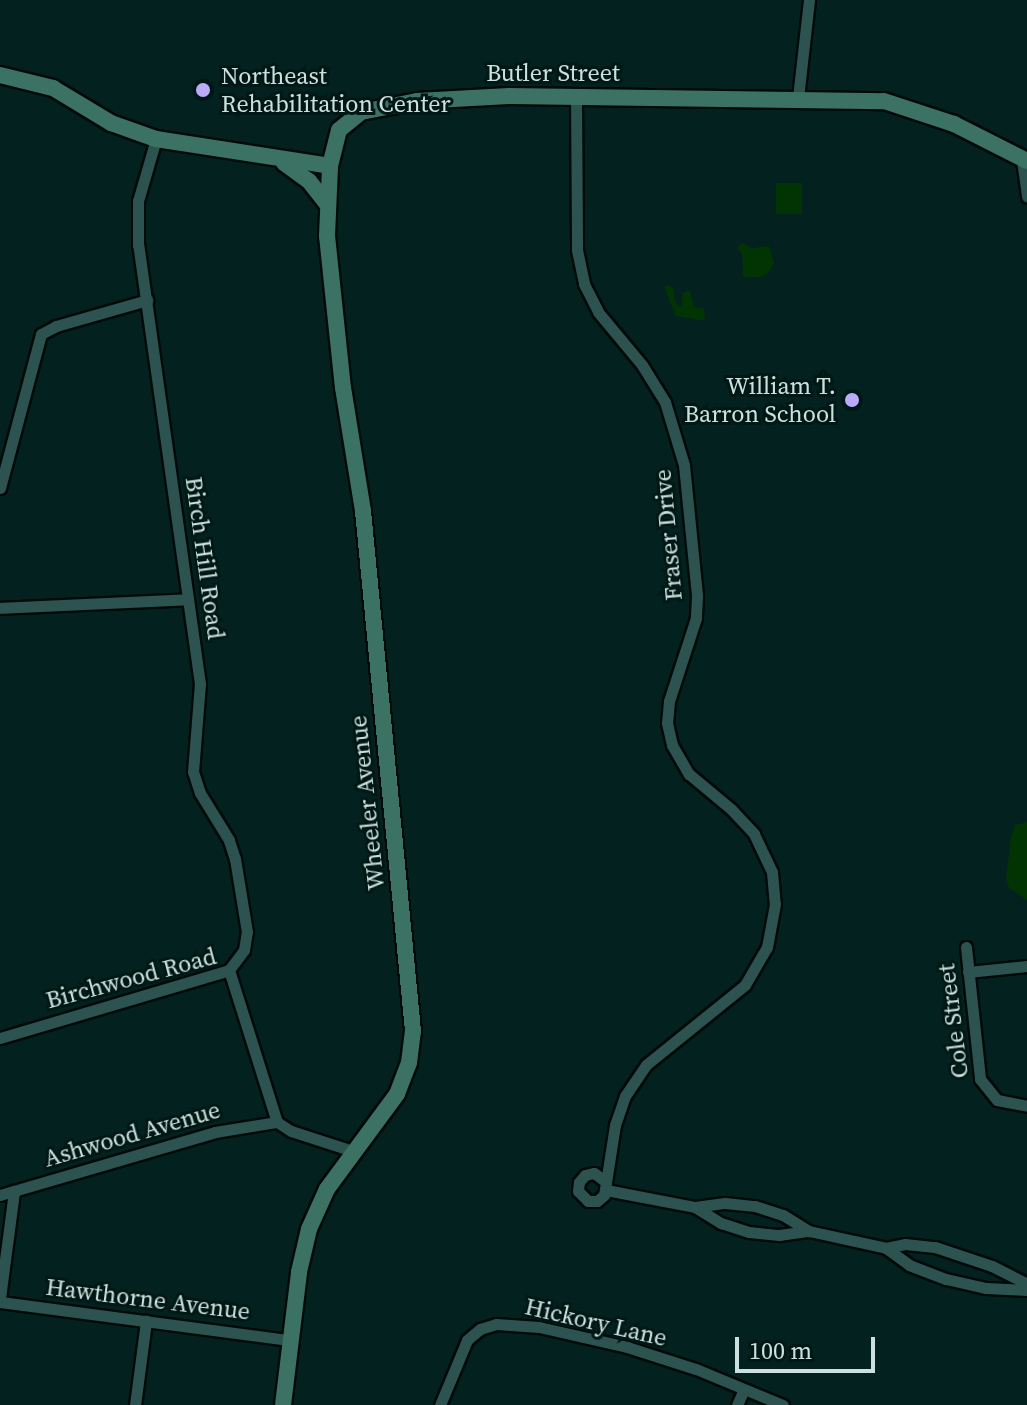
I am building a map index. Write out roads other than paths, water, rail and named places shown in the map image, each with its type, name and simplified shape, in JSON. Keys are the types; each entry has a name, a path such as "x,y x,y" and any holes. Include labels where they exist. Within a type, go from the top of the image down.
{"street":[{"path":"798,98 809,0"},
{"path":"0,75 23,78 53,88 111,123 156,139 330,166"},
{"name":"Fraser Drive","path":"576,97 577,250 584,284 598,312 660,392 674,422 684,465 697,575 697,607 669,701 667,723 672,745 689,774 740,817 760,844 772,872 775,904 767,947 745,985 657,1055 630,1086 618,1112 605,1186 695,1207"},
{"name":"Butler Street","path":"330,166 335,139 343,124 371,108 448,98 866,99 899,104 975,133 1024,160"},
{"name":"Birch Hill Road","path":"156,139 137,212 200,697 193,772 200,793 229,840 241,879 247,932 244,950 229,970"},
{"path":"279,160 309,181 326,203"},
{"path":"1024,160 1027,197"},
{"name":"Wheeler Avenue","path":"283,1405 290,1340 309,1229 321,1199 353,1151 391,1104 402,1084 411,1053 412,1020 363,511 343,388 326,203 330,166"},
{"path":"0,488 41,334 56,326 147,300"},
{"path":"0,608 188,599"},
{"name":"Cole Street","path":"966,947 978,1071 983,1088 1005,1104 1027,1106"},
{"path":"968,972 1027,966"},
{"name":"Birchwood Road","path":"0,1038 229,970 277,1122"},
{"path":"277,1122 291,1131 353,1151"},
{"name":"Ashwood Avenue","path":"0,1195 229,1128 277,1122"},
{"path":"0,1300 14,1191"},
{"path":"695,1207 725,1203 755,1206 783,1215 809,1231 886,1248 915,1244 945,1250 992,1266 1027,1284"},
{"path":"695,1207 721,1223 749,1232 779,1235 809,1231"},
{"path":"886,1248 909,1265 946,1279 995,1289 1027,1290"},
{"name":"Hawthorne Avenue","path":"0,1300 290,1340"},
{"path":"135,1405 146,1321"},
{"name":"Hickory Lane","path":"440,1405 467,1340 480,1329 496,1324 539,1327 627,1347 783,1405"},
{"path":"737,1405 744,1389"}],"place":[{"name":"Northeast Rehabilitation Center","path":"203,90"},
{"name":"William T. Barron School","path":"852,400"}]}
